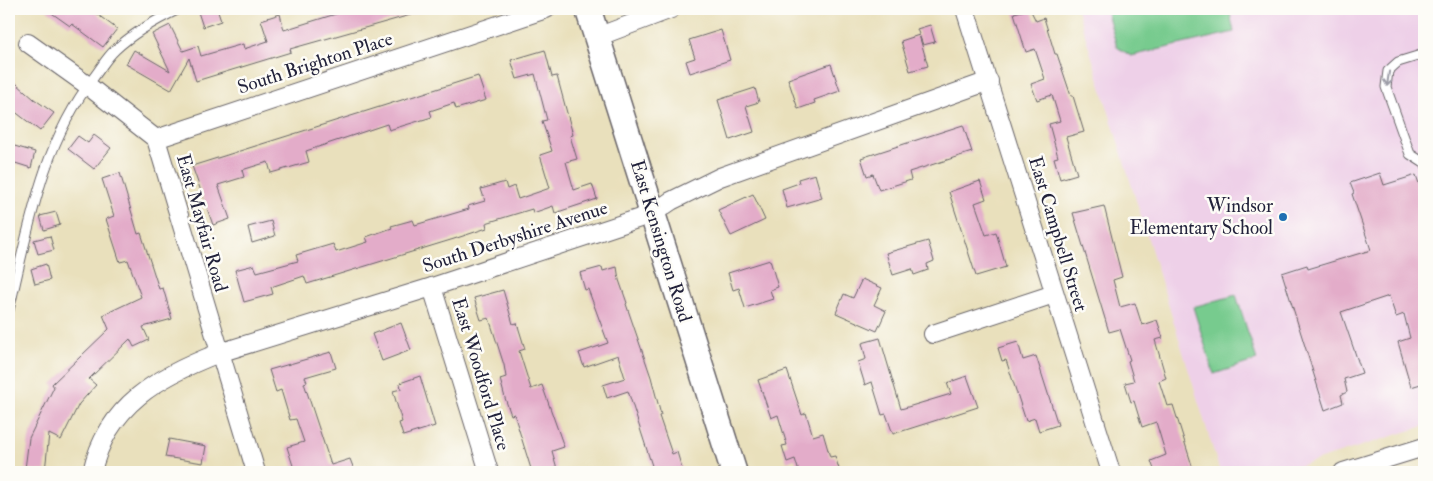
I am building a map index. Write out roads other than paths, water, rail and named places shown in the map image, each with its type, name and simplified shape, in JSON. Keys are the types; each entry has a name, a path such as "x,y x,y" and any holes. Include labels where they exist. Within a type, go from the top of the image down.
{"main road":[{"name":"East Kensington Road","path":"588,9 734,472"}],"street":[{"name":"South Brighton Place","path":"156,139 546,9"},
{"path":"597,37 671,9"},
{"name":"East Campbell Street","path":"965,9 1111,472"},
{"name":"East Mayfair Road","path":"28,43 87,85 156,139 218,353 256,472"},
{"name":"South Derbyshire Avenue","path":"92,472 104,439 118,414 150,387 184,366 218,353 432,287 652,214 671,201 720,176 989,81"},
{"name":"East Woodford Place","path":"432,287 489,472"},
{"path":"933,334 1054,294"},
{"path":"1343,472 1424,447"}],"lane":[{"path":"9,310 41,175 55,141 87,85 114,51 148,24 179,9"},
{"path":"1424,54 1398,62 1388,71 1386,87 1410,154 1424,163"}],"place":[{"name":"Windsor Elementary School","path":"1283,217"}]}
